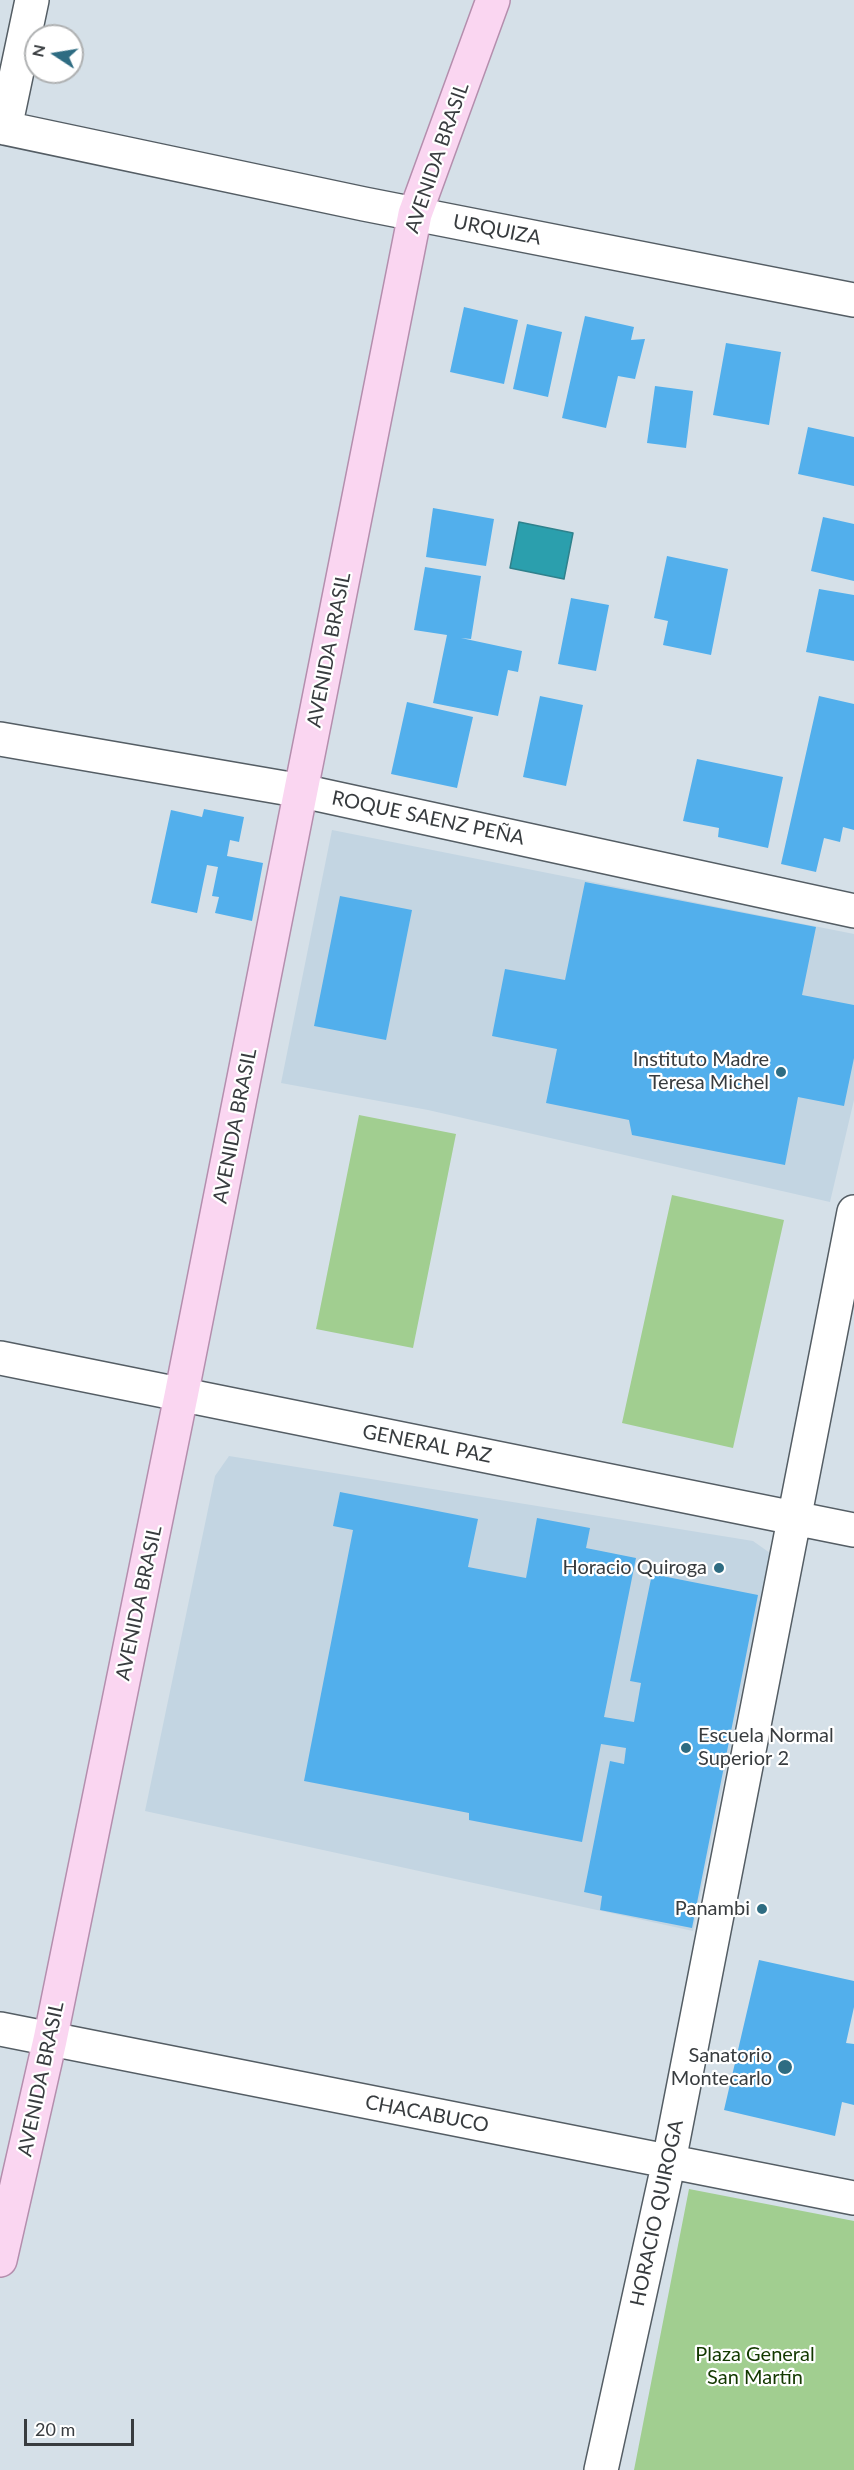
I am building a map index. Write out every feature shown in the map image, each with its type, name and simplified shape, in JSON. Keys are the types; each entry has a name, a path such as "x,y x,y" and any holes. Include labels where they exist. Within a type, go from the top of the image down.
{"main road":[{"name":"AVENIDA BRASIL","path":"0,2260 50,2040 181,1396 415,214 493,0"}],"street":[{"path":"3,127 32,0"},
{"name":"URQUIZA","path":"3,127 415,214 854,300"},
{"name":"ROQUE SAENZ PEÑA","path":"0,739 302,791 854,911"},
{"name":"HORACIO QUIROGA","path":"602,2470 669,2162 854,1212"},
{"name":"GENERAL PAZ","path":"0,1358 854,1530"},
{"name":"CHACABUCO","path":"0,2029 854,2198"}],"shaded area":[{"path":"332,830 854,934 854,1100 830,1202 428,1110 281,1083"},
{"path":"229,1456 753,1541 770,1553 693,1931 145,1811 215,1476"}],"green space":[{"path":"359,1115 456,1134 413,1348 316,1329"},
{"path":"672,1195 784,1220 733,1448 622,1423"},
{"name":"Plaza General San Martín","path":"689,2189 854,2221 854,2470 634,2470"}],"water":[{"path":"519,522 573,533 564,579 510,568"}],"building":[{"path":"464,307 518,320 504,384 450,372"},
{"path":"585,316 634,327 631,340 645,339 635,379 618,376 606,428 562,418"},
{"path":"527,324 562,332 548,397 513,389"},
{"path":"726,343 781,352 769,425 713,415"},
{"path":"655,386 693,391 686,448 647,443"},
{"path":"808,427 854,437 854,486 798,474"},
{"path":"433,508 494,519 486,566 426,557"},
{"path":"823,517 854,524 854,581 811,571"},
{"path":"667,556 728,569 711,655 663,645 668,621 654,618"},
{"path":"425,567 481,576 471,639 461,638 522,651 518,672 508,670 498,716 433,703 447,635 414,630"},
{"path":"819,589 854,595 854,661 806,652"},
{"path":"571,598 609,605 596,671 558,664"},
{"path":"540,696 583,705 566,786 523,777"},
{"path":"819,696 854,704 854,830 843,827 840,842 824,838 816,872 781,864"},
{"path":"407,702 473,717 457,788 391,774"},
{"path":"697,759 783,777 768,848 718,837 719,828 683,821"},
{"path":"204,809 244,817 239,842 230,840 227,856 263,863 252,921 215,913 219,897 212,896 218,867 207,865 197,913 151,903 171,810 202,817"},
{"path":"585,882 816,927 802,995 854,1005 854,1058 844,1106 798,1097 785,1165 632,1135 629,1120 546,1103 557,1049 492,1036 505,969 565,980"},
{"path":"340,896 412,910 386,1040 314,1026"},
{"path":"340,1492 478,1519 468,1567 526,1578 537,1518 590,1528 586,1548 636,1558 604,1717 634,1722 641,1683 630,1681 652,1574 758,1595 692,1928 600,1910 602,1896 584,1892 610,1761 624,1764 626,1748 601,1744 582,1842 469,1820 469,1813 304,1781 353,1530 333,1526"},
{"path":"759,1960 854,1981 854,2007 846,2043 854,2044 854,2105 842,2102 835,2136 724,2110"}],"place":[{"name":"Instituto Madre Teresa Michel","path":"781,1072"},
{"name":"Horacio Quiroga","path":"719,1568"},
{"name":"Escuela Normal Superior 2","path":"686,1748"},
{"name":"Panambi","path":"762,1909"},
{"name":"Sanatorio Montecarlo","path":"785,2067"}]}
